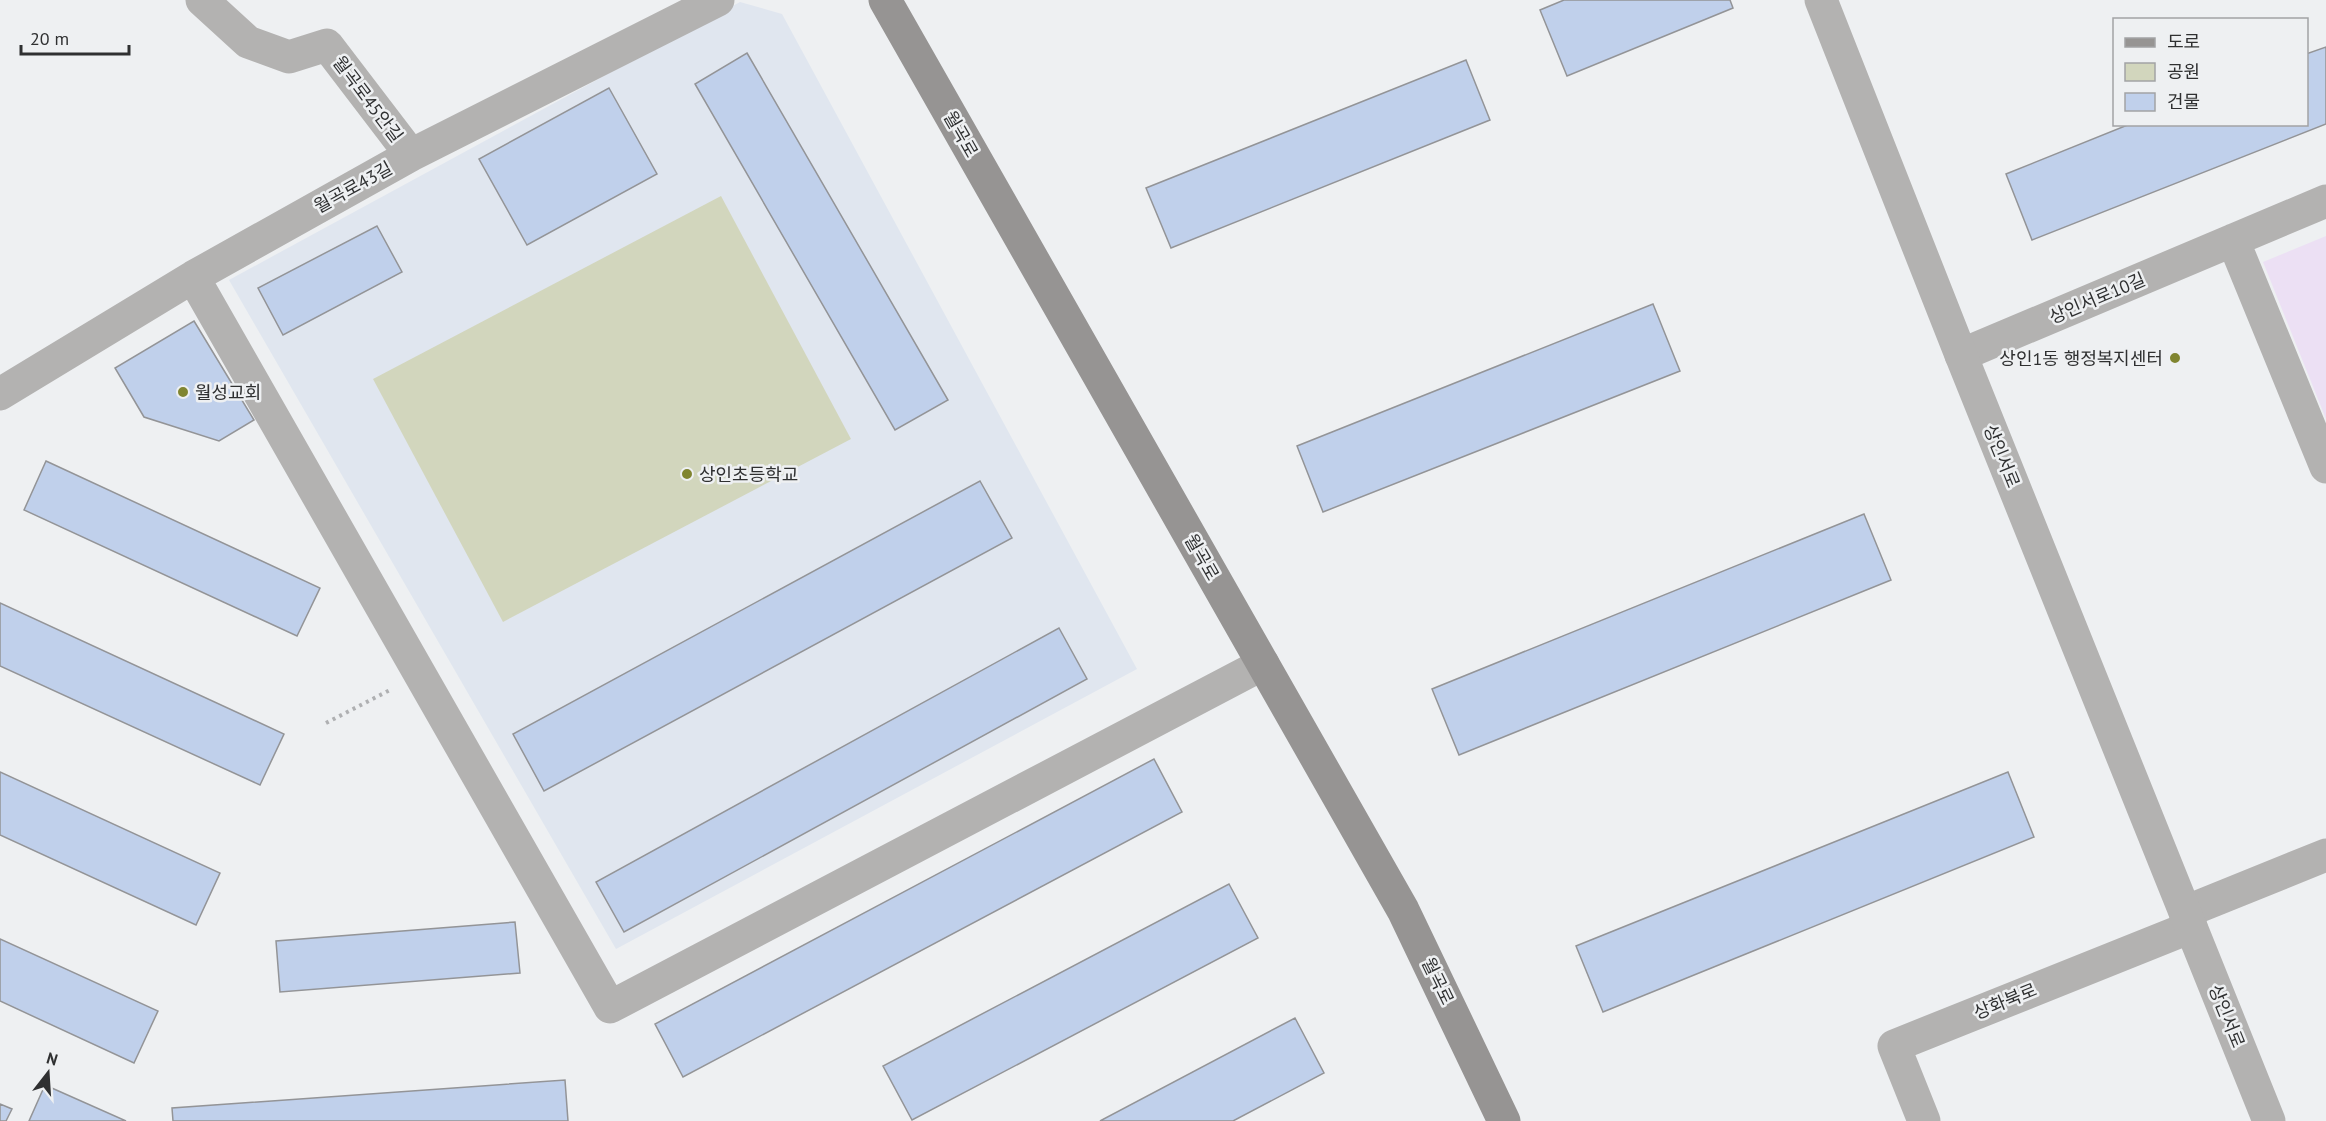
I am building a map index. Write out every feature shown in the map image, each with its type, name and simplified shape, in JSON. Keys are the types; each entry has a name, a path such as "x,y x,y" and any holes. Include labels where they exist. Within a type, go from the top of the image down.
{"main road":[{"name":"월곡로","path":"885,0 1403,910 1504,1121"}],"street":[{"name":"월곡로45안길","path":"202,0 248,42 289,57 327,45 411,155"},
{"name":"월곡로43길","path":"0,394 193,277 411,155 718,0"},
{"name":"상인서로","path":"1821,0 2269,1121"},
{"name":"상인서로10길","path":"1961,355 2326,201"},
{"path":"2233,240 2326,467"},
{"path":"193,277 610,1007 1263,664"},
{"path":"2188,919 2326,855"},
{"name":"상화북로","path":"1924,1121 1894,1046 2188,919"}],"path":[{"path":"326,723 420,675"}],"shaded area":[{"name":"상인초등학교","path":"740,2 782,14 1137,669 616,949 229,280"},
{"path":"2326,236 2326,419 2263,262"}],"green space":[{"path":"721,196 851,439 503,622 373,379"}],"building":[{"path":"1564,0 1730,0 1733,8 1567,76 1540,10"},
{"path":"2326,47 2326,124 2032,240 2006,174 2125,126 2308,126 2308,53"},
{"path":"747,53 948,400 895,430 695,84"},
{"path":"1466,60 1490,120 1171,248 1146,188"},
{"path":"609,88 657,174 527,245 479,159"},
{"path":"377,226 402,272 283,335 258,288"},
{"path":"1653,304 1680,371 1323,512 1297,446"},
{"name":"월성교회","path":"194,321 254,420 219,441 144,417 115,368"},
{"path":"46,461 320,588 297,636 24,510"},
{"path":"980,481 1012,538 544,791 513,734"},
{"path":"1864,514 1891,580 1459,755 1432,689"},
{"path":"0,603 284,734 260,785 0,666"},
{"path":"1059,628 1087,679 624,932 596,882"},
{"path":"1154,759 1182,812 683,1077 655,1024"},
{"path":"0,772 220,873 196,925 0,835"},
{"path":"2008,772 2034,837 1603,1012 1576,946"},
{"path":"1229,884 1258,938 912,1120 883,1066"},
{"path":"515,922 520,973 280,992 276,941"},
{"path":"0,939 158,1011 134,1063 0,1001"},
{"path":"1295,1018 1324,1073 1233,1121 1100,1121"},
{"path":"565,1080 568,1121 173,1121 172,1108"},
{"path":"45,1085 126,1121 29,1121"},
{"path":"0,1104 12,1109 6,1121 0,1121"}],"place":[{"name":"상인1동 행정복지센터","path":"2175,358"},
{"name":"월성교회","path":"183,392"},
{"name":"상인초등학교","path":"687,474"}]}
